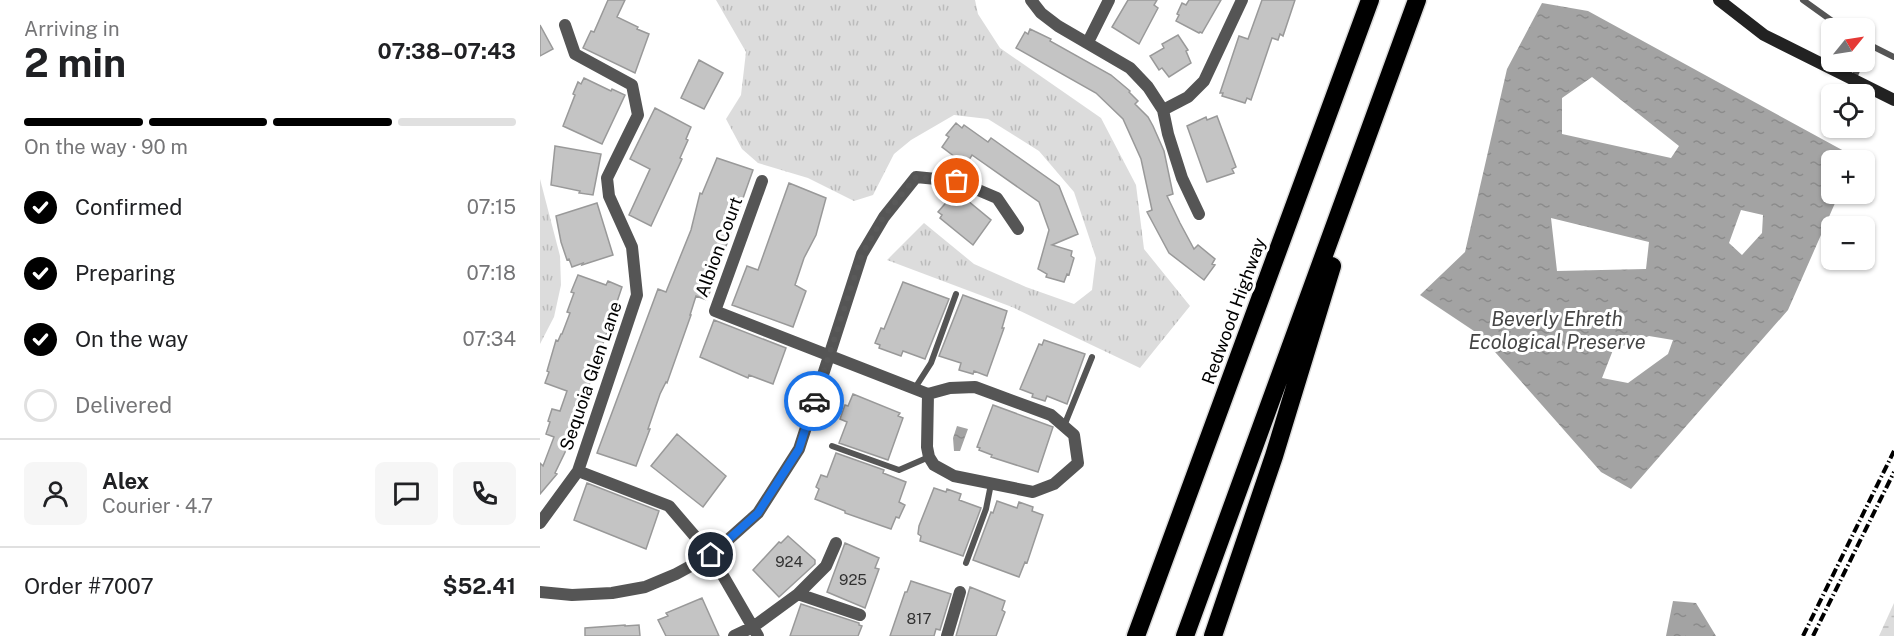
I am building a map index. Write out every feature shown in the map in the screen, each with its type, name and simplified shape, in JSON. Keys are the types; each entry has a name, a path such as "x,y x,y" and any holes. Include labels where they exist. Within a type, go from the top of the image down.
{"highway":[{"name":"Redwood Highway","path":"1136,636 1370,0"},
{"path":"1185,636 1417,0"},
{"path":"1213,636 1274,456 1387,83"}],"street":[{"path":"1031,0 1041,13 1058,26 1130,68 1148,87 1163,110 1182,178 1199,214"},
{"path":"1088,42 1109,0"},
{"path":"1163,110 1188,97 1204,81 1242,0"},
{"path":"1719,0 1764,35 1894,100"},
{"name":"Sequoia Glen Lane","path":"540,523 578,471 637,295 632,247 609,196 607,178 638,115 632,85 575,54 565,25"},
{"path":"540,592 572,595 612,593 645,587 676,574 711,555 758,513 799,449 862,254 884,216 916,177 957,181 998,198 1018,229"},
{"name":"Albion Court","path":"762,181 715,311 829,355"},
{"path":"829,355 928,394 950,388 975,387 1051,415 1074,435 1078,463 1054,484 1033,492 954,476 934,465 929,457 927,447 928,394"},
{"path":"578,471 669,506 711,555 756,632"},
{"path":"734,636 756,632 798,594 826,566 836,543"},
{"path":"947,636 960,592"},
{"path":"798,594 860,615"}],"lane":[{"path":"1803,0 1828,18"},
{"path":"1875,48 1894,57"},
{"path":"1853,80 1856,72"},
{"path":"915,388 931,363 956,294"},
{"path":"1064,426 1092,357"},
{"path":"832,446 900,470 929,457"},
{"path":"966,563 986,508 991,483"}],"green space":[{"path":"716,0 975,0 978,14 1000,48 1101,118 1136,185 1144,249 1190,306 1140,368 1012,307 887,260 924,223 974,264 1026,287 1074,304 1092,290 1096,258 1074,192 1039,151 988,119 954,115 911,140 894,154 873,195 854,201 808,178 758,163 742,149 726,119 741,95 746,52"},
{"path":"540,179 560,256 561,285 554,317 540,344"},
{"path":"1894,603 1894,636 1879,636"}],"water":[{"name":"Beverly Ehreth Ecological Preserve","path":"1542,3 1588,11 1842,150 1821,150 1821,204 1835,204 1829,216 1821,216 1821,235 1788,310 1631,489 1601,472 1480,335 1420,295 1465,252 1507,69","holes":["1592,77 1679,146 1671,158 1562,134 1562,98","1741,210 1763,215 1762,233 1742,255 1729,243","1551,218 1649,242 1646,269 1557,271","1649,336 1673,340 1668,354 1628,383 1602,378 1613,350"]},
{"path":"957,426 968,429 960,451 954,451 953,438"},
{"path":"1673,601 1696,603 1716,636 1666,636"}],"building":[{"path":"608,0 625,0 617,17 649,34 635,73 583,48 591,31 594,32"},
{"path":"1128,0 1157,0 1154,5 1158,8 1139,44 1112,27"},
{"path":"1189,0 1221,0 1202,33 1176,21 1182,3 1186,5"},
{"path":"1262,0 1295,0 1283,36 1280,34 1278,40 1272,38 1251,100 1247,98 1245,103 1222,96 1223,93 1220,93 1239,36 1248,39"},
{"path":"540,25 553,49 540,56"},
{"path":"1030,29 1111,75 1138,101 1135,104 1148,117 1164,151 1173,194 1167,196 1180,223 1194,249 1198,245 1215,259 1212,264 1215,265 1204,280 1169,253 1147,212 1152,210 1141,159 1123,119 1096,93 1016,48 1025,32 1028,34"},
{"path":"1178,35 1188,50 1186,51 1191,63 1169,77 1162,68 1159,70 1150,56 1164,48 1162,44"},
{"path":"699,60 723,73 704,109 681,98"},
{"path":"584,78 625,95 602,144 563,126 578,82 581,84"},
{"path":"655,108 691,127 680,158 682,159 651,226 629,215 650,169 630,159"},
{"path":"1217,116 1236,167 1232,169 1234,173 1207,182 1187,126 1206,117 1207,120"},
{"path":"956,123 962,128 964,125 988,142 991,138 1059,186 1078,234 1052,245 1072,251 1071,256 1074,258 1069,275 1067,274 1064,282 1046,277 1047,274 1038,269 1049,230 1039,202 972,155 967,163 965,161 963,163 942,147 949,137 946,135"},
{"path":"555,146 601,154 593,195 551,185"},
{"path":"717,158 753,170 707,300 696,296 636,466 597,453 658,289 666,292 691,230 700,193 702,194"},
{"path":"789,183 826,198 816,235 804,258 795,285 806,291 793,327 732,305 747,266 758,270"},
{"path":"956,191 991,220 973,245 940,218 942,215 938,212"},
{"path":"597,203 613,255 572,267 561,242 556,216"},
{"path":"578,275 606,285 608,281 622,287 570,442 555,473 557,474 540,494 540,463 543,466 554,437 546,434 550,422 548,421 552,409 560,411 567,391 545,383 549,372 547,371 556,340 558,341 562,334 570,313 567,312 574,293 571,292"},
{"path":"903,282 949,299 925,359 903,351 901,356 879,348 880,345 875,343 881,328 884,329"},
{"path":"963,295 1007,311 1002,328 1004,328 987,376 974,371 973,374 959,370 961,363 939,356"},
{"path":"714,320 786,348 773,384 749,375 748,378 700,357"},
{"path":"1044,340 1085,354 1067,404 1047,396 1045,401 1032,397 1033,394 1020,389 1039,344 1042,345"},
{"path":"853,394 900,413 898,416 903,418 888,460 839,443 847,422 840,419 845,405 848,406"},
{"path":"993,405 1053,427 1038,472 991,457 992,455 979,450 980,448 977,447"},
{"path":"677,434 726,476 703,507 651,466"},
{"path":"836,453 884,470 883,473 906,482 899,502 905,505 891,529 845,513 845,511 815,499 819,489 816,487 821,475 827,477"},
{"path":"587,483 659,511 646,549 574,520"},
{"path":"934,488 946,492 947,489 961,494 959,500 981,508 963,556 920,541 919,526"},
{"path":"997,501 1017,508 1019,502 1033,507 1032,511 1043,515 1027,563 1025,562 1019,577 973,560"},
{"path":"788,536 815,560 815,564 779,597 753,570 779,542 781,543"},
{"path":"845,543 879,558 875,568 879,569 865,608 827,592"},
{"path":"911,581 951,594 940,630 936,629 934,636 890,636"},
{"path":"970,587 1005,601 1002,610 1005,612 996,636 956,636"},
{"path":"702,598 719,636 666,636 658,620 668,616 666,613"},
{"path":"801,604 859,623 862,626 858,636 790,636"},
{"path":"639,625 640,636 585,636 585,628"}],"railway":[{"path":"1803,636 1894,451"},
{"path":"1813,636 1894,472"}],"way so far":[{"path":"814,401 862,254 884,216 916,177 957,181"}],"route":[{"path":"711,555 758,513 799,449 814,401"}]}
